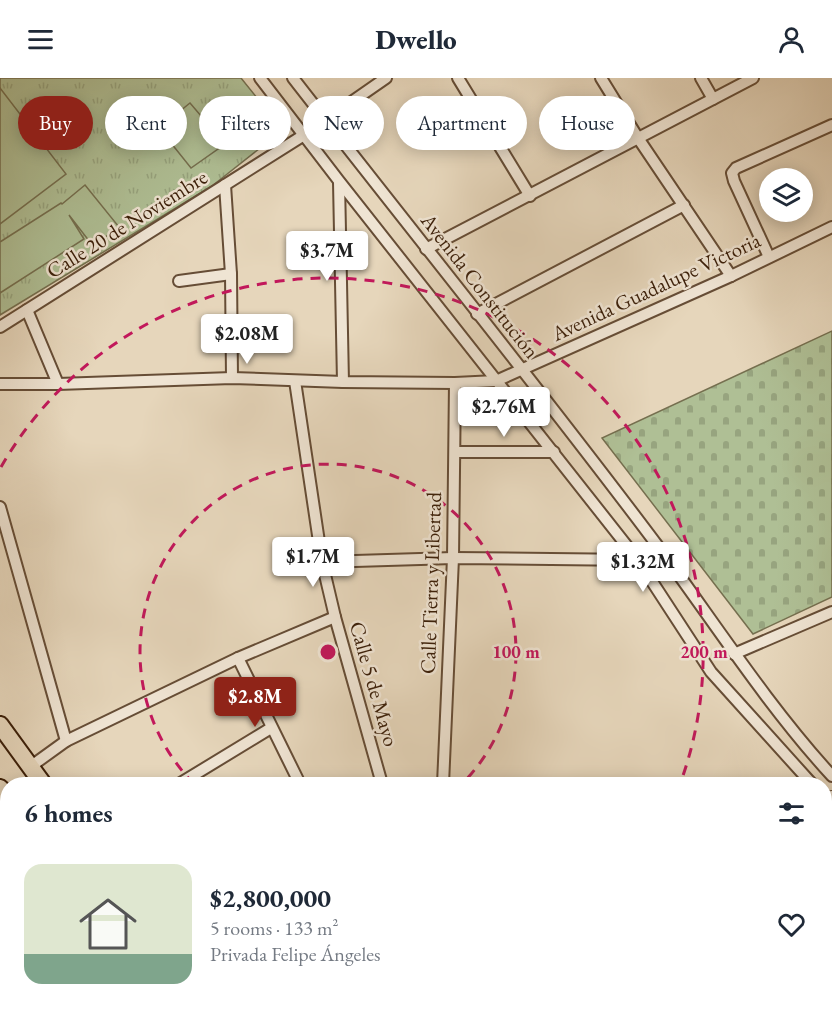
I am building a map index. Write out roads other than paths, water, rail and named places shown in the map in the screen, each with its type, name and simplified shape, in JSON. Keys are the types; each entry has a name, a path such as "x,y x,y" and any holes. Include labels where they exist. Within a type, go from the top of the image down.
{"main road":[{"path":"0,725 38,777"}],"street":[{"path":"260,78 303,134"},
{"name":"Avenida Constitución","path":"293,78 307,96"},
{"name":"Calle 20 de Noviembre","path":"359,96 386,78"},
{"path":"458,78 530,196"},
{"path":"601,78 638,138 731,276"},
{"path":"701,78 713,99"},
{"path":"426,249 753,78"},
{"path":"770,257 732,173 736,168 832,125"},
{"name":"Calle 20 de Noviembre","path":"0,327 303,136"},
{"path":"315,150 638,560 711,672 806,777"},
{"name":"Avenida Constitución","path":"349,150 660,549 735,654 811,753 832,776"},
{"path":"339,181 343,382"},
{"path":"225,185 231,274 232,378"},
{"path":"477,314 684,205"},
{"name":"Avenida Guadalupe Victoria","path":"496,381 731,276 832,227"},
{"path":"179,281 231,274"},
{"path":"27,310 58,384"},
{"path":"0,384 232,378 343,382 496,381"},
{"name":"Calle 5 de Mayo","path":"296,381 322,562 380,777"},
{"name":"Calle Tierra y Libertad","path":"443,777 453,558 455,383"},
{"path":"454,452 554,452"},
{"path":"0,507 66,741"},
{"path":"0,536 12,548"},
{"path":"322,562 453,558 638,560"},
{"path":"735,654 831,614"},
{"path":"30,767 66,741 238,658 335,617"},
{"path":"238,658 296,777"},
{"path":"190,777 271,728"}]}
